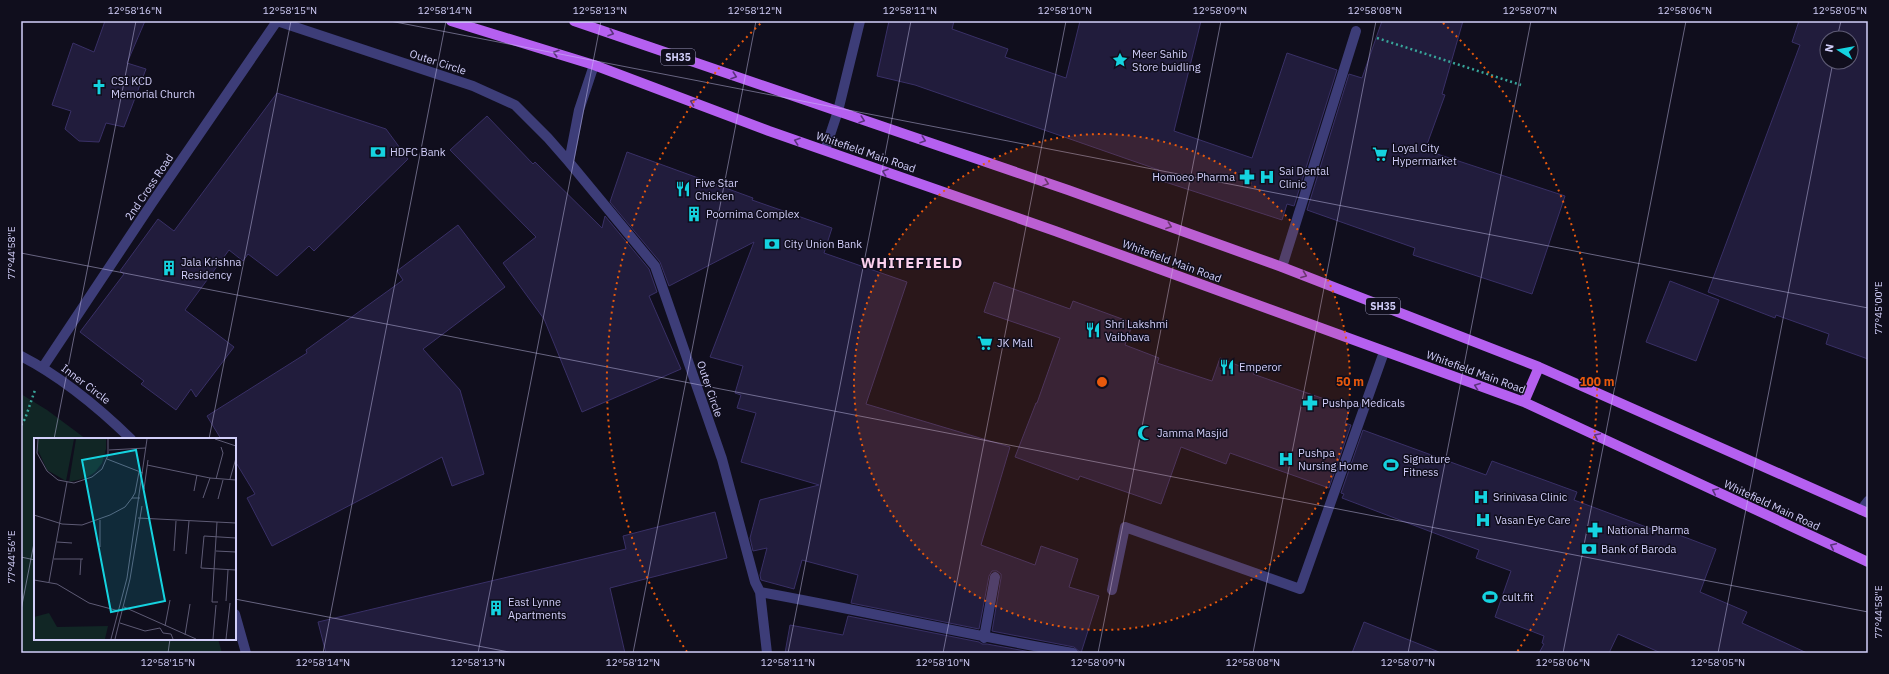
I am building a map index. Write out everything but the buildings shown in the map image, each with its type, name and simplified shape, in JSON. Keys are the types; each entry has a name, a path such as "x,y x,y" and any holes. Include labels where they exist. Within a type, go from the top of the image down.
{"main road":[{"name":"Whitefield Main Road","path":"451,21 594,65 825,150 1063,233 1384,352 1524,402 1868,562"},
{"name":"SH35","path":"574,21 1068,190 1282,267 1539,367 1865,512"},
{"path":"1524,402 1539,367"}],"street":[{"name":"Outer Circle","path":"277,21 473,86 515,105 548,138 656,266 722,459 755,582 760,592 767,653"},
{"name":"2nd Cross Road","path":"43,367 152,203 277,21"},
{"path":"825,150 838,111 860,21"},
{"path":"1282,267 1356,31"},
{"path":"568,162 579,110 594,65"},
{"path":"1112,590 1125,527 1300,589 1384,352"},
{"name":"Inner Circle","path":"21,356 43,367 103,411 130,438"},
{"path":"1865,512 1868,501"},
{"path":"984,638 995,577"},
{"path":"760,592 825,604 984,638 1073,653"},
{"path":"236,618 246,653"}],"path":[{"path":"1356,31 1522,85"},
{"path":"21,426 43,367"}],"green space":[{"path":"21,394 47,410 85,438 34,438 34,640 218,640 222,653 21,653"}],"place":[{"name":"Meer Sahib Store buidling","path":"1120,60"},
{"name":"CSI KCD Memorial Church","path":"99,87"},
{"name":"HDFC Bank","path":"378,152"},
{"name":"Loyal City Hypermarket","path":"1380,154"},
{"name":"Homoeo Pharma","path":"1247,177"},
{"name":"Sai Dental Clinic","path":"1267,177"},
{"name":"Five Star Chicken","path":"683,189"},
{"name":"Poornima Complex","path":"694,214"},
{"name":"City Union Bank","path":"772,244"},
{"name":"Jala Krishna Residency","path":"169,268"},
{"name":"Shri Lakshmi Vaibhava","path":"1093,330"},
{"name":"JK Mall","path":"985,343"},
{"name":"Emperor","path":"1227,367"},
{"name":"Pushpa Medicals","path":"1310,403"},
{"name":"Jamma Masjid","path":"1145,433"},
{"name":"Pushpa Nursing Home","path":"1286,459"},
{"name":"Signature Fitness","path":"1391,465"},
{"name":"Srinivasa Clinic","path":"1481,497"},
{"name":"Vasan Eye Care","path":"1483,520"},
{"name":"National Pharma","path":"1595,530"},
{"name":"Bank of Baroda","path":"1589,549"},
{"name":"cult.fit","path":"1490,597"},
{"name":"East Lynne Apartments","path":"496,608"}],"district":[{"name":"WHITEFIELD","path":"912,262"}]}
